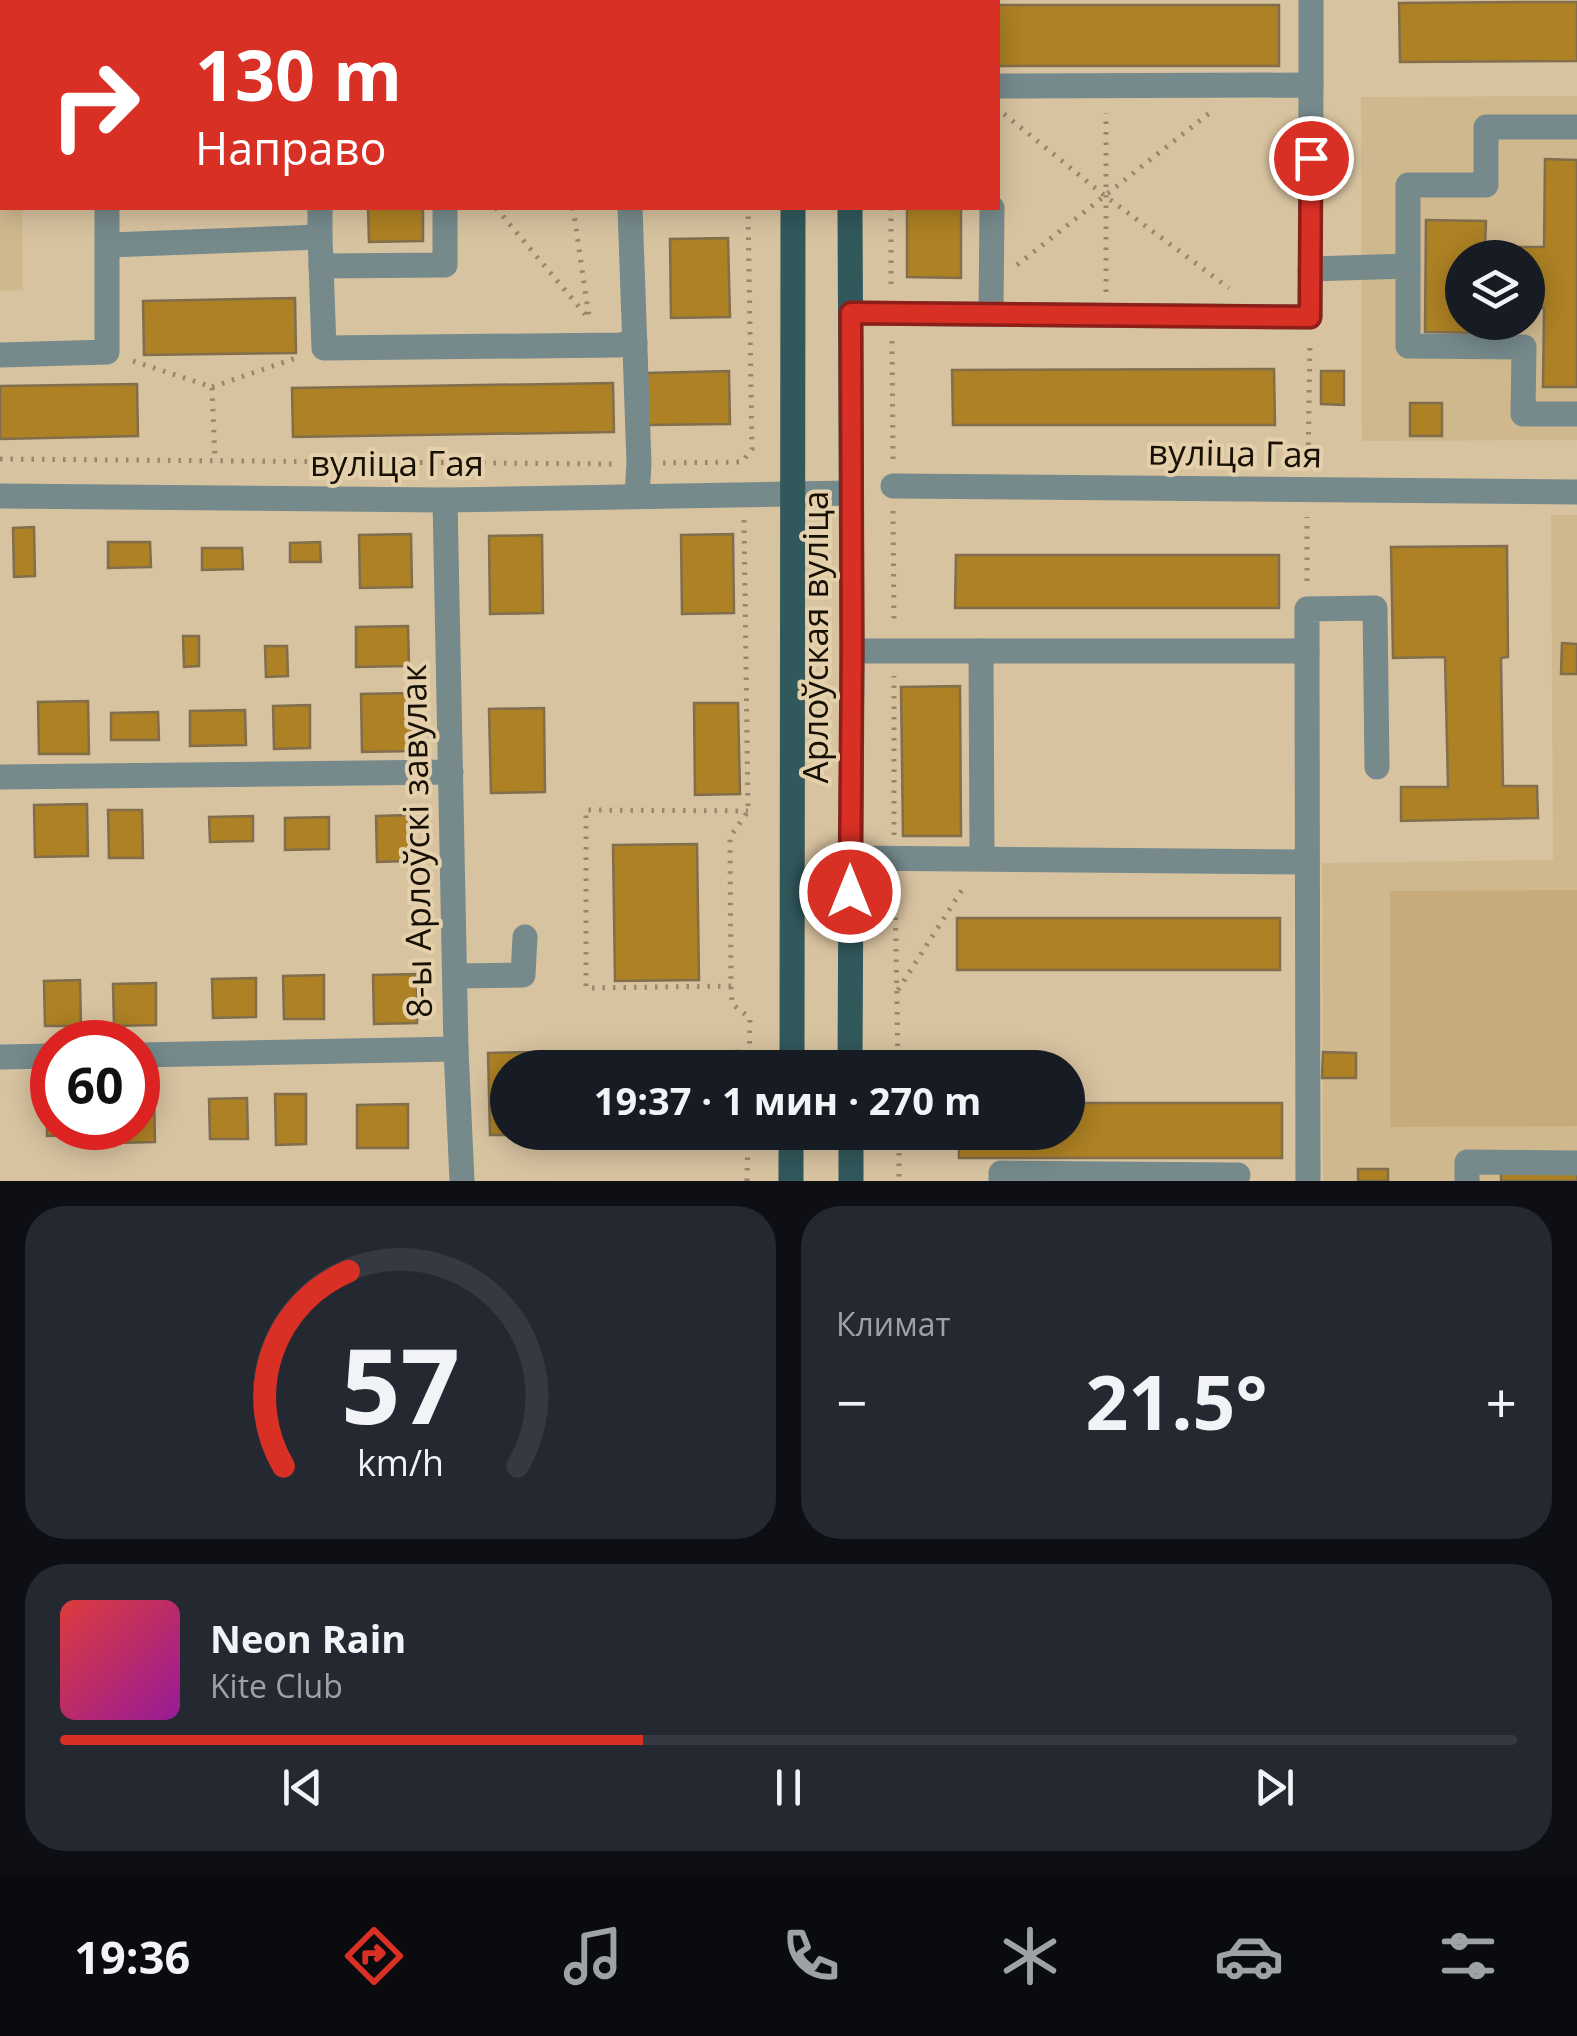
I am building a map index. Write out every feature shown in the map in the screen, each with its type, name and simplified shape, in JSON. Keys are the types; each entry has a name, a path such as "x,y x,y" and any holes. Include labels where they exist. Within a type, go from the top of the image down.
{"main road":[{"name":"Арлоўская вуліца","path":"792,1050 793,210"},
{"name":"Арлоўская вуліца","path":"850,210 850,1050"},
{"path":"791,1150 791,1181"},
{"path":"850,1150 851,1181"}],"street":[{"path":"851,313 1310,317 1311,0"},
{"path":"1000,86 1311,84"},
{"path":"1577,127 1486,126 1486,185 1408,185 1408,346 1524,347 1523,414 1577,414"},
{"path":"0,355 106,352 108,210"},
{"path":"320,210 324,348 635,342"},
{"path":"321,266 445,265 445,210"},
{"path":"630,210 637,496"},
{"path":"992,210 992,314"},
{"path":"108,245 320,238"},
{"path":"1310,268 1408,266"},
{"name":"вуліца Гая","path":"893,486 1577,492"},
{"name":"вуліца Гая","path":"0,496 445,500 851,493"},
{"name":"8-ы Арлоўскі завулак","path":"445,500 462,1181"},
{"path":"1308,1181 1307,609 1375,608 1377,767"},
{"path":"852,651 1307,651"},
{"path":"981,651 982,858"},
{"path":"0,777 451,772"},
{"path":"850,858 1307,862"},
{"path":"455,976 523,975 524,937"},
{"path":"160,1055 456,1049"},
{"path":"0,1057 30,1056"},
{"path":"1467,1181 1467,1162 1577,1163"},
{"path":"1000,1181 1000,1173 1238,1175"}],"path":[{"path":"992,285 1246,85"},
{"path":"1106,315 1107,86"},
{"path":"1000,110 1105,196 1267,316"},
{"path":"498,210 590,320 573,210"},
{"path":"0,459 742,462 752,449 748,210"},
{"path":"106,352 212,388 324,348"},
{"path":"212,388 215,461"},
{"path":"744,514 748,811 730,837 732,1004 750,1018 749,1050"},
{"path":"732,986 586,988 586,810 748,811"},
{"path":"896,992 982,858"},
{"path":"747,1181 748,1150"},
{"path":"899,1150 900,1181"}],"shaded area":[{"path":"1577,96 1577,440 1362,441 1361,97"},
{"path":"0,210 22,210 23,290 0,291"},
{"path":"1551,515 1577,515 1577,1181 1323,1181 1322,863 1553,860"},
{"path":"1577,890 1577,1126 1390,1127 1390,891"}],"building":[{"path":"1577,2 1577,61 1400,62 1399,3"},
{"path":"1000,5 1279,5 1279,66 1000,66"},
{"path":"1545,159 1577,160 1577,387 1543,387"},
{"path":"368,210 423,210 423,241 369,242"},
{"path":"907,210 961,210 961,278 907,277"},
{"path":"1426,220 1486,221 1485,240 1445,240 1445,332 1425,332"},
{"path":"728,238 730,317 671,318 670,239"},
{"path":"295,298 296,353 144,355 143,301"},
{"path":"1274,369 1275,425 953,425 952,370"},
{"path":"729,371 730,424 648,425 647,373"},
{"path":"1321,371 1344,371 1344,405 1321,404"},
{"path":"613,383 614,432 293,437 292,388"},
{"path":"137,384 138,436 0,439 0,386"},
{"path":"1410,403 1442,403 1442,436 1410,436"},
{"path":"34,527 35,576 14,577 13,528"},
{"path":"411,534 412,587 360,588 359,535"},
{"path":"733,534 734,613 682,614 681,535"},
{"path":"542,535 543,613 490,614 489,536"},
{"path":"108,542 150,542 151,567 108,568"},
{"path":"320,542 321,562 290,562 290,543"},
{"path":"1507,546 1508,657 1501,658 1503,786 1537,786 1538,818 1401,821 1401,787 1448,787 1445,657 1393,658 1391,547"},
{"path":"202,548 242,548 243,569 202,570"},
{"path":"956,555 1279,555 1279,608 955,608"},
{"path":"408,626 409,666 356,667 356,627"},
{"path":"183,636 199,636 199,666 184,667"},
{"path":"1562,643 1577,644 1577,674 1561,674"},
{"path":"265,646 287,646 288,676 266,677"},
{"path":"960,686 961,836 903,836 901,687"},
{"path":"411,693 412,751 362,752 361,694"},
{"path":"88,701 89,754 39,754 38,702"},
{"path":"694,703 738,703 740,794 695,795"},
{"path":"310,705 310,748 274,749 273,706"},
{"path":"544,708 545,792 491,793 489,709"},
{"path":"245,710 246,745 190,746 190,711"},
{"path":"158,712 159,740 111,740 111,713"},
{"path":"87,804 88,856 35,857 34,805"},
{"path":"108,810 142,810 143,858 109,858"},
{"path":"408,815 409,861 377,862 376,816"},
{"path":"253,816 253,841 210,842 209,817"},
{"path":"329,817 329,849 285,850 285,818"},
{"path":"697,844 699,980 615,981 613,845"},
{"path":"957,918 1280,918 1280,970 957,970"},
{"path":"417,974 417,1023 374,1024 373,975"},
{"path":"324,975 324,1019 284,1019 283,976"},
{"path":"256,978 256,1017 213,1018 212,979"},
{"path":"80,980 81,1020 45,1020 44,981"},
{"path":"156,983 156,1020 114,1020 113,984"},
{"path":"1323,1052 1356,1053 1356,1078 1322,1078"},
{"path":"488,1053 490,1053 490,1135"},
{"path":"275,1094 306,1094 306,1144 276,1145"},
{"path":"247,1098 248,1139 210,1139 209,1099"},
{"path":"1085,1103 1282,1103 1282,1158 959,1158 959,1150 1085,1150"},
{"path":"408,1104 408,1148 357,1148 357,1105"},
{"path":"1358,1169 1388,1169 1388,1181 1358,1181"},
{"path":"1501,1169 1577,1170 1577,1181 1501,1181"}],"route":[{"path":"850,892 851,313 1310,317 1311,158"}]}
